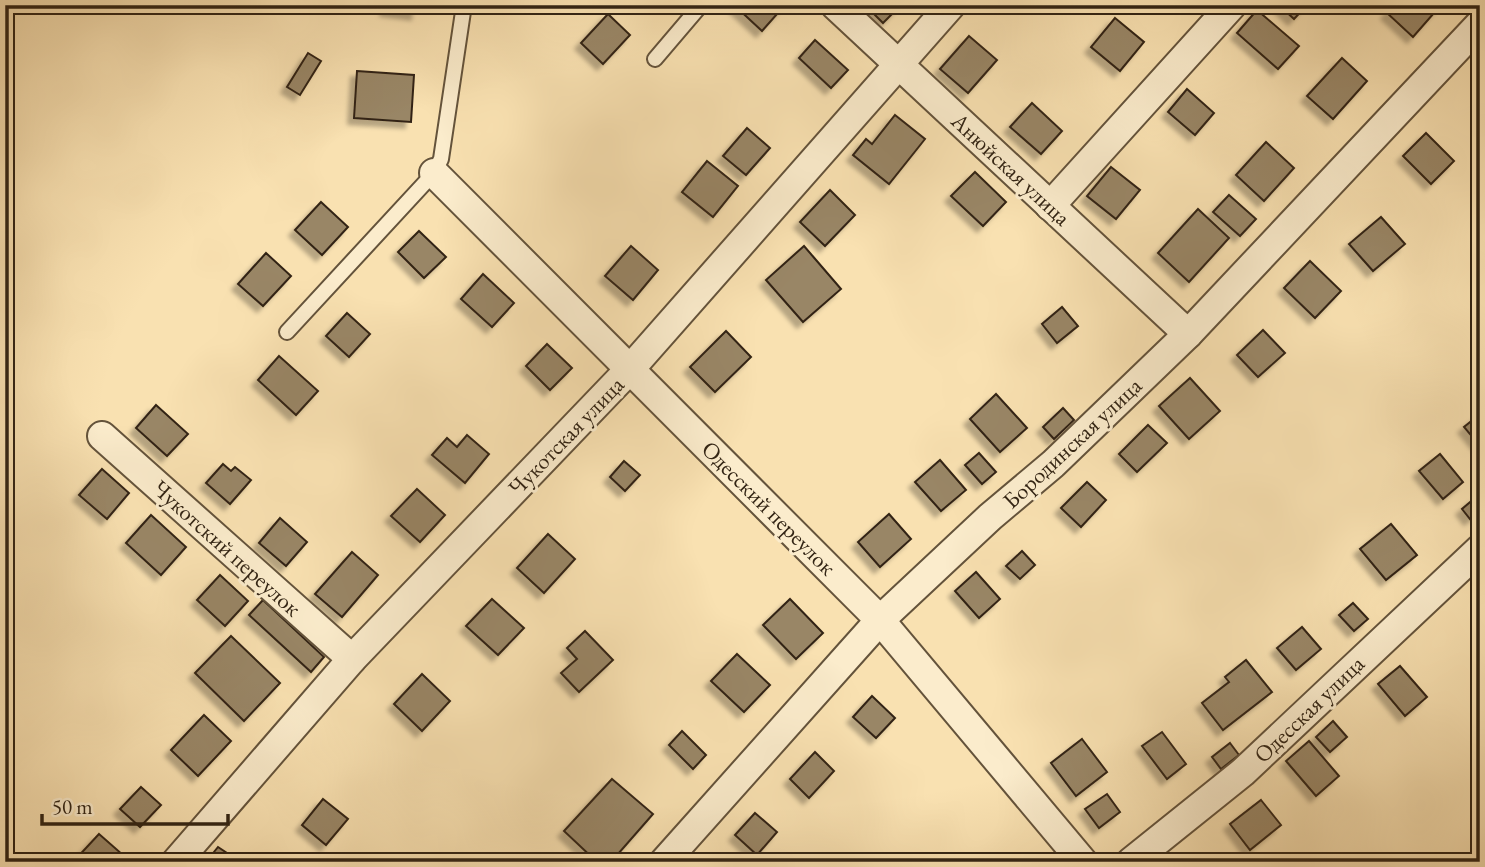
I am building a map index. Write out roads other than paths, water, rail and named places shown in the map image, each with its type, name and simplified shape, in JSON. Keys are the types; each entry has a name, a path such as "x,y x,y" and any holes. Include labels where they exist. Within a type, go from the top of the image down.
{"street":[{"name":"Анюйская улица","path":"835,5 1188,334"},
{"name":"Чукотская улица","path":"176,862 352,659 631,368 951,5"},
{"path":"1050,206 1232,5"},
{"name":"Бородинская улица","path":"664,862 880,620 990,517 1053,464 1188,334 1480,24"},
{"name":"Одесский переулок","path":"434,173 880,620 1083,862"},
{"name":"Чукотский переулок","path":"103,436 352,659"},
{"name":"Одесская улица","path":"1131,862 1243,772 1480,549"}],"lane":[{"path":"287,332 434,173 441,159 447,133 464,5"},
{"path":"655,59 701,5"}]}
